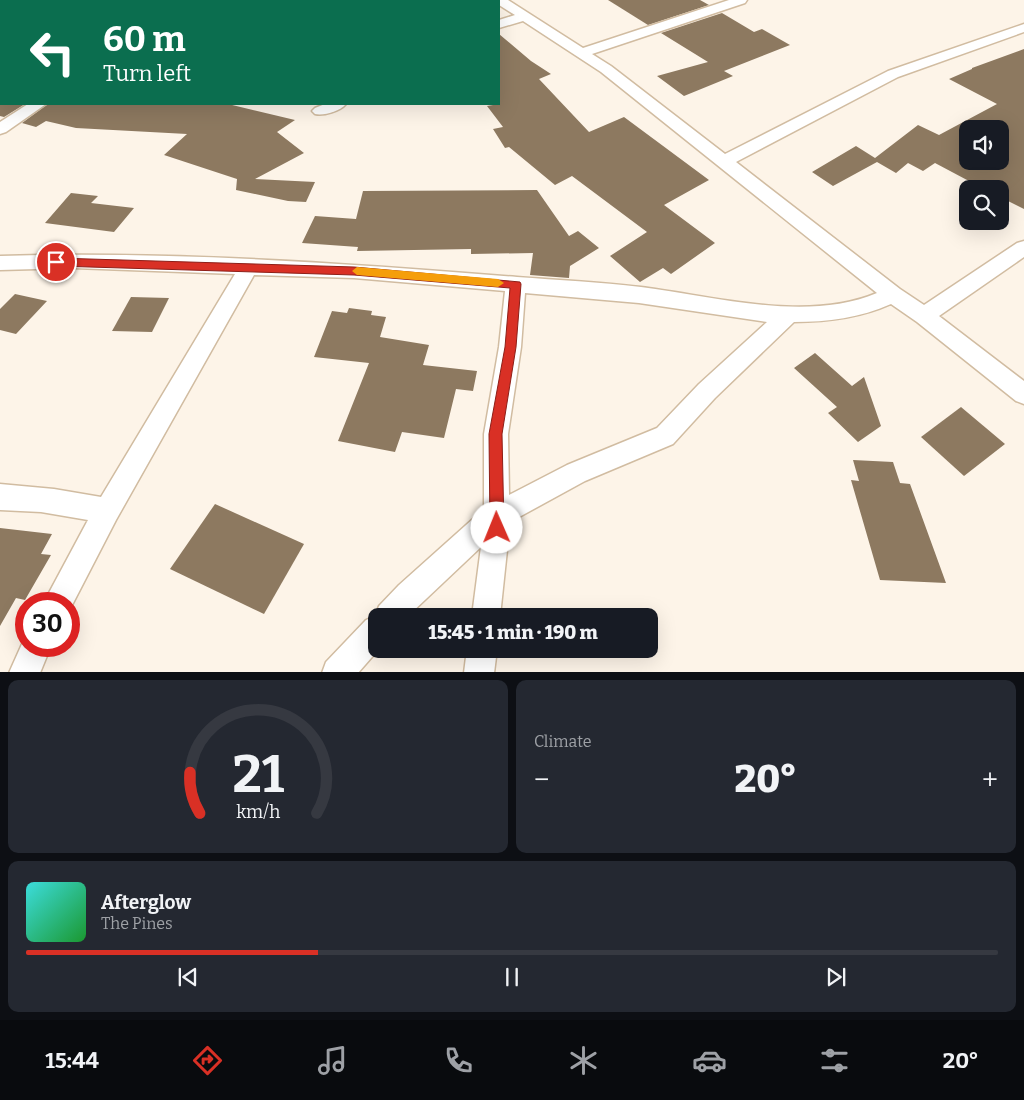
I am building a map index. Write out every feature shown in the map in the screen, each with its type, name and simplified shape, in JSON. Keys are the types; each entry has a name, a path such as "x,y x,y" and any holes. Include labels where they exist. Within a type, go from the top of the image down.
{"street":[{"path":"500,0 606,69 893,295 924,316 1024,394"},
{"path":"580,53 740,0"},
{"path":"500,24 525,16"},
{"path":"723,162 893,74 1024,28"},
{"path":"0,129 36,105"},
{"path":"320,111 335,105"},
{"path":"924,316 1024,248"},
{"path":"0,263 74,261 354,271 639,294 788,315 823,314 865,307 893,295"},
{"path":"63,592 107,511 249,267"},
{"path":"487,608 497,528 496,434 510,347 516,284"},
{"path":"397,608 497,515 576,473 665,436 707,391 788,315"},
{"path":"0,498 32,498 66,502 107,511"},
{"path":"337,672 368,639"},
{"path":"24,672 31,657"},
{"path":"479,672 481,658"}],"building":[{"path":"608,0 700,0 709,5 648,25"},
{"path":"722,13 754,32 762,29 790,45 724,71 733,76 684,96 657,76 708,62 661,33"},
{"path":"500,35 531,61 551,74 539,79 589,132 624,117 709,180 664,205 715,243 671,274 663,268 640,282 610,256 647,232 572,176 555,185 509,147 505,148 493,129 503,127 487,106 500,105"},
{"path":"1024,49 1024,209 1009,202 1009,180 967,180 935,163 923,171 908,163 896,173 877,162 833,186 812,172 856,146 875,158 918,125 939,135 959,124 959,170 1009,170 1009,120 967,120 997,104 949,79"},
{"path":"0,105 23,105 4,117 0,116"},
{"path":"47,105 232,105 295,120 277,132 304,153 255,179 315,182 306,202 288,201 236,190 237,179 164,155 187,134 76,128 46,121 36,127 22,123"},
{"path":"537,190 569,236 578,231 599,248 570,266 569,278 530,275 533,253 471,254 471,249 357,251 358,247 302,243 315,216 356,219 363,191"},
{"path":"71,193 98,196 91,203 134,208 114,232 45,223"},
{"path":"15,294 47,301 16,334 0,330 0,309"},
{"path":"131,297 169,298 152,332 112,331"},
{"path":"349,308 372,311 371,315 386,317 380,337 429,345 423,365 477,371 473,391 456,389 444,438 402,432 395,452 338,441 369,363 314,357 332,311 347,313"},
{"path":"815,353 852,386 864,377 881,426 858,442 828,413 837,407 794,368"},
{"path":"961,407 1005,444 964,476 921,437"},
{"path":"853,460 893,462 900,483 910,484 946,583 880,580 851,480 859,481"},
{"path":"215,504 304,544 264,614 170,569"},
{"path":"0,528 52,534 41,554 51,555 30,592 15,592 15,600 0,626"}],"slow traffic":[{"path":"357,271 498,283"}],"route":[{"path":"56,262 74,261 354,271 516,284 510,347 496,434 497,528"}]}
